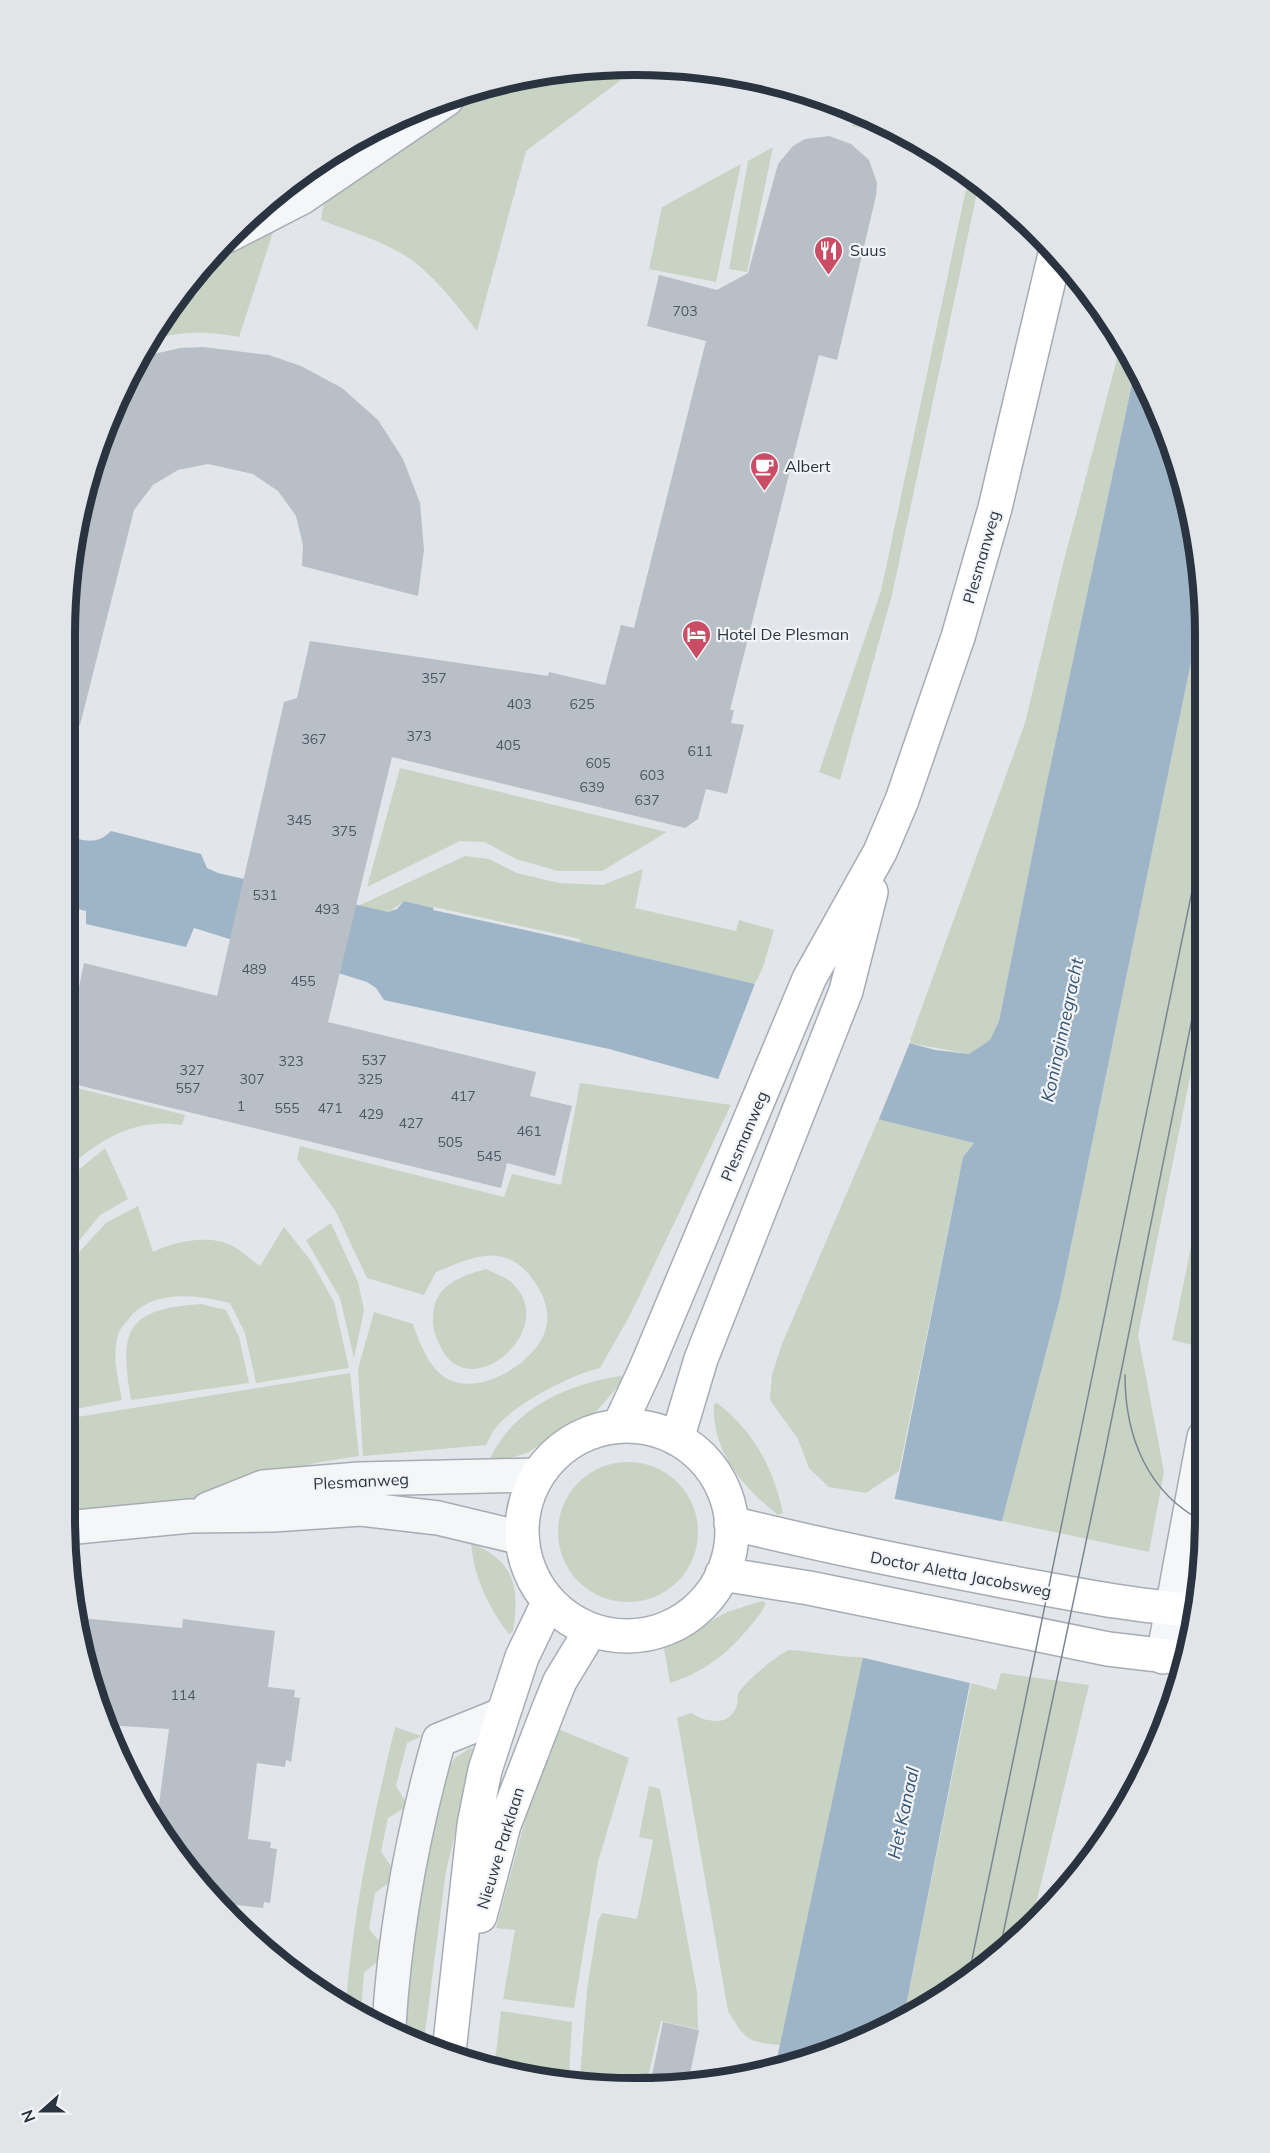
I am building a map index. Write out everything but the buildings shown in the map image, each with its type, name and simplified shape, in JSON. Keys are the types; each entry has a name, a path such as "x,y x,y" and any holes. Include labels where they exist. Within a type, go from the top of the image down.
{"main road":[{"name":"Plesmanweg","path":"619,1426 809,979 880,852 902,800 961,626 995,508 1053,263"},
{"name":"Plesmanweg","path":"677,1439 701,1359 846,991 880,852"},
{"path":"619,1426 659,1431 677,1439 694,1451 708,1466 728,1502 731,1540 722,1574 711,1593 695,1610 677,1623 657,1631 635,1635 591,1630 568,1618 549,1601 535,1582 526,1561 522,1538 522,1516 537,1475 549,1460 581,1436 619,1426"},
{"name":"Doctor Aletta Jacobsweg","path":"731,1523 862,1554 1119,1604 1183,1609"},
{"path":"722,1574 784,1583 1011,1629 1173,1657"},
{"name":"Nieuwe Parklaan","path":"449,2046 474,1825 485,1770 501,1715 522,1657 549,1601"},
{"name":"Nieuwe Parklaan","path":"449,2046 504,1825 560,1681 591,1630"}],"street":[{"path":"261,218 301,198 415,121"},
{"name":"Plesmanweg","path":"190,1516 262,1487 360,1479 537,1475"},
{"name":"Plesmanweg","path":"75,1527 190,1516 273,1515 361,1509 438,1518 522,1538"},
{"path":"1173,1657 1183,1609 1195,1511"},
{"path":"389,2021 391,1986 409,1869 421,1803 439,1740 501,1715"}],"green space":[{"path":"627,75 526,151 477,331 442,288 408,257 372,239 321,220 327,185 433,114 455,105 526,86 598,76"},
{"path":"854,120 882,132 852,126"},
{"path":"773,147 747,272 729,269 748,161"},
{"path":"741,164 716,282 649,269 662,207"},
{"path":"967,184 977,192 892,595 840,780 819,772 881,591"},
{"path":"277,220 239,337 195,333 161,338 191,294 241,237"},
{"path":"1119,353 1133,379 1045,791 999,1021 990,1040 969,1054 909,1043 1025,723 1063,564"},
{"path":"1195,643 1195,1053 1138,1335 1164,1472 1149,1552 1002,1521 1060,1299"},
{"path":"400,768 667,832 602,871 558,871 516,859 485,842 460,841 367,887"},
{"path":"465,856 489,859 517,873 559,883 603,885 643,869 635,908 736,931 739,920 774,930 763,967 755,984 405,901 388,912 358,906"},
{"path":"580,1083 731,1105 630,1315 600,1368 575,1376 531,1399 496,1427 486,1445 363,1456 358,1369 374,1312 413,1324 425,1354 440,1374 459,1383 474,1383 490,1380 505,1373 532,1353 541,1341 546,1328 546,1308 539,1288 531,1277 509,1259 498,1256 474,1258 436,1272 424,1295 367,1278 335,1210 297,1159 300,1146 504,1197 512,1174 561,1185"},
{"path":"75,1088 185,1115 182,1125 149,1124 118,1133 75,1163"},
{"path":"879,1118 974,1143 963,1157 899,1471 866,1493 829,1487 809,1468 798,1439 770,1400 772,1375 782,1344"},
{"path":"105,1148 128,1199 100,1215 75,1246 75,1173"},
{"path":"138,1206 153,1252 192,1240 213,1240 233,1246 260,1266 284,1227 311,1261 334,1302 349,1368 256,1383 245,1333 230,1303 177,1296 164,1298 140,1308 121,1328 115,1357 122,1400 75,1409 75,1259 106,1223"},
{"path":"331,1223 358,1282 364,1310 354,1358 340,1298 306,1240"},
{"path":"1195,1227 1195,1346 1172,1340"},
{"path":"486,1269 511,1282 524,1300 526,1320 519,1338 506,1354 490,1365 472,1369 455,1364 441,1348 434,1329 433,1314 437,1299 447,1286 461,1277"},
{"path":"201,1304 226,1310 239,1337 249,1383 131,1400 126,1356 128,1340 133,1328 143,1318 157,1311"},
{"path":"350,1373 359,1456 315,1463 189,1513 75,1518 75,1417"},
{"path":"621,1376 624,1379 597,1411 564,1428 529,1452 493,1464 489,1461 499,1442 512,1426 544,1402 581,1385"},
{"path":"717,1403 752,1438 774,1480 783,1513 778,1515 765,1504 732,1467 724,1453 714,1421 714,1404"},
{"path":"628,1462 655,1468 667,1474 677,1483 686,1493 692,1505 698,1532 692,1559 686,1571 677,1581 667,1590 655,1596 628,1602 601,1596 589,1590 579,1581 570,1571 564,1559 558,1532 564,1505 570,1493 579,1483 589,1474 601,1468"},
{"path":"471,1543 497,1558 511,1578 516,1602 513,1631 509,1634 483,1591 475,1568"},
{"path":"762,1601 766,1603 762,1611 743,1635 722,1655 685,1678 670,1683 664,1648 727,1612"},
{"path":"789,1650 863,1657 780,2045 760,2042 748,2037 728,2011 677,1718 691,1713 703,1719 717,1721 729,1717 734,1712 738,1693 743,1687 762,1668"},
{"path":"1001,1673 1089,1685 1034,1910 976,1962 946,1984 906,2008 971,1683 996,1690"},
{"path":"395,1727 422,1736 407,1743 396,1786 407,1804 406,1807 388,1818 381,1852 394,1870 392,1880 375,1893 369,1929 383,1946 381,1958 364,1973 361,2006 347,1998 365,1865"},
{"path":"558,1729 629,1758 598,1862 574,2008 503,1999 515,1930 496,1928 530,1802"},
{"path":"470,1748 475,1750 446,1871 424,2036 404,2028 419,1891 445,1772 455,1758"},
{"path":"649,1786 660,1789 697,1992 698,2029 661,2021 648,2078 580,2075 587,1990 598,1921 602,1913 637,1919 653,1840 639,1837"},
{"path":"501,2011 572,2022 569,2074 495,2060"}],"water":[{"path":"1133,379 1152,421 1176,490 1190,562 1195,643 1060,1299 1002,1521 906,2008 849,2035 777,2060 863,1657 963,1157 974,1143 718,1079 609,1049 384,1000 376,988 367,982 194,928 186,947 86,924 86,911 75,908 75,838 95,840 106,836 111,831 201,854 207,868 218,873 388,912 397,909 404,901 755,984 909,1043 935,1050 969,1054 990,1040 999,1021 1045,791"}],"pier":[{"path":"434,907 580,939 580,942 433,910"},
{"path":"756,981 911,1040 878,1121 717,1082"},
{"path":"891,1498 1005,1522 974,1684 860,1657"}],"tram line":[{"path":"971,1966 1195,877"},
{"path":"1002,1941 1105,1452 1195,1004"},
{"path":"1125,1375 1129,1420 1143,1460 1154,1479 1168,1495 1195,1517"}],"place":[{"name":"Suus","path":"829,276"},
{"name":"Albert","path":"764,492"},
{"name":"Hotel De Plesman","path":"696,660"}],"water label":[{"name":"Koninginnegracht","path":"1062,1030"},
{"name":"Het Kanaal","path":"903,1813"}]}
